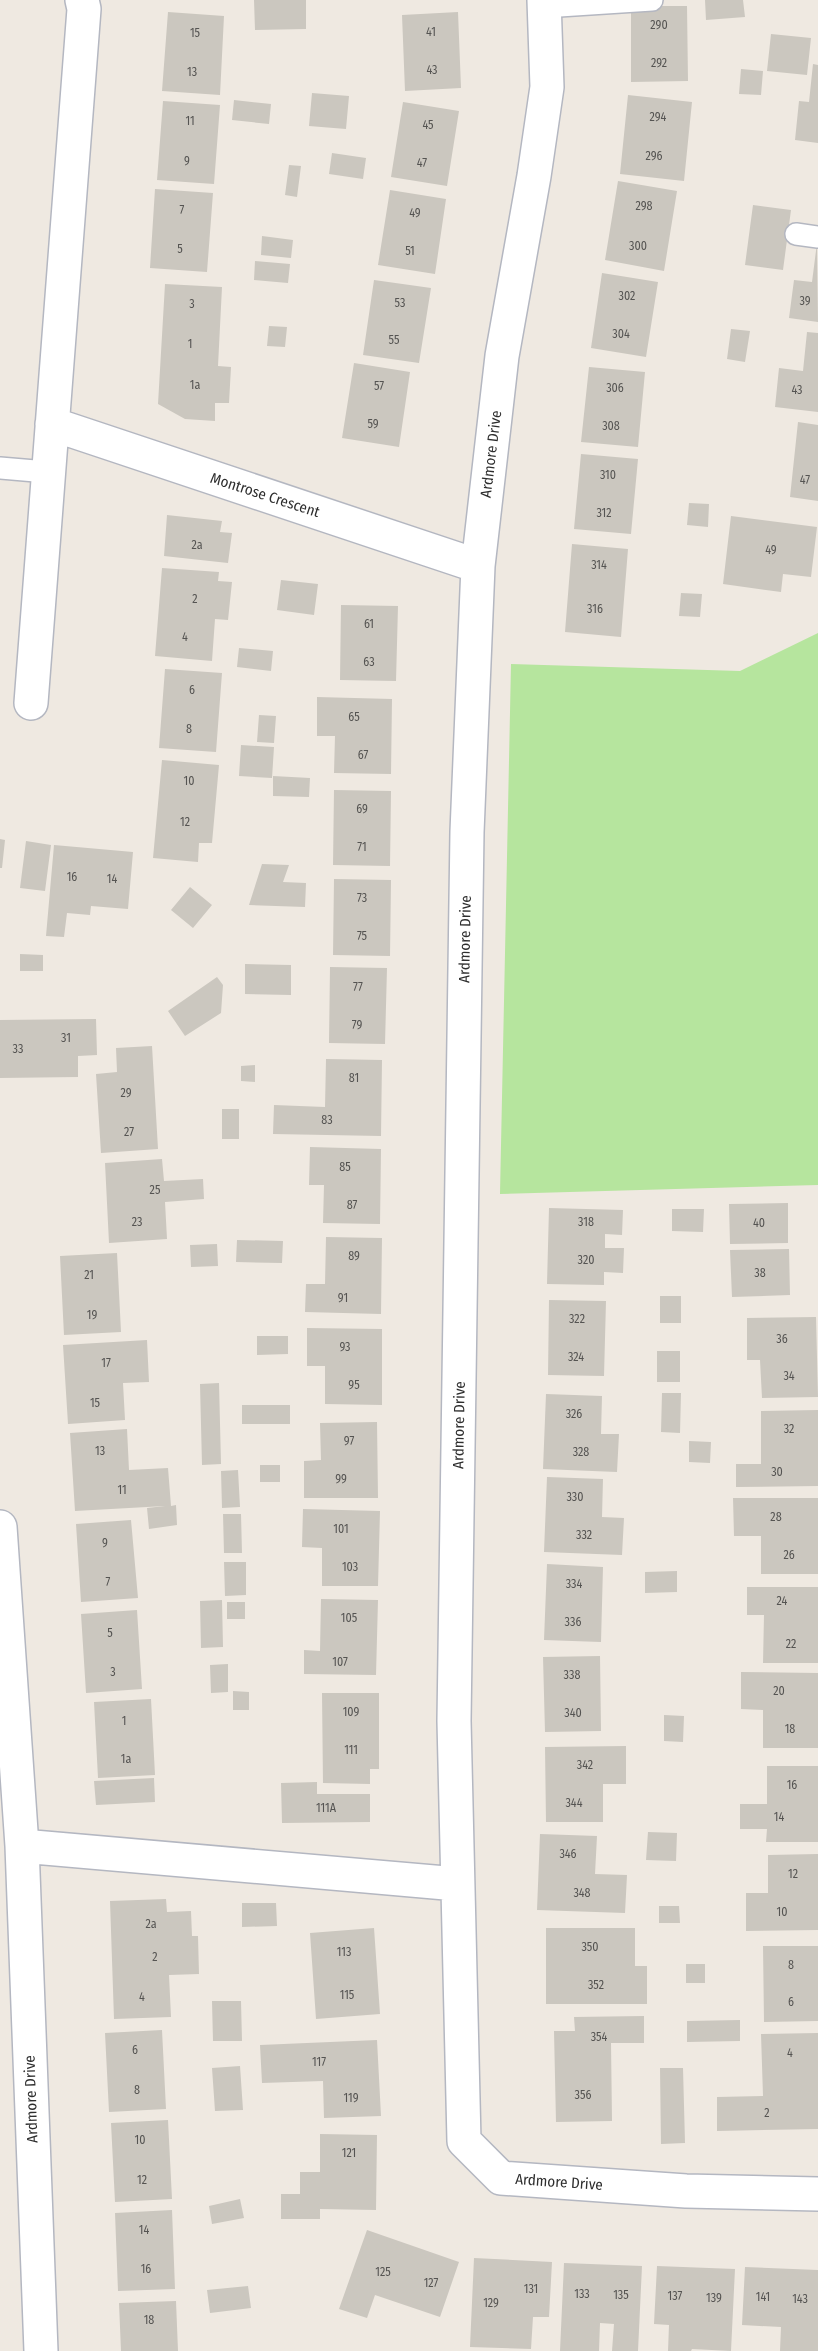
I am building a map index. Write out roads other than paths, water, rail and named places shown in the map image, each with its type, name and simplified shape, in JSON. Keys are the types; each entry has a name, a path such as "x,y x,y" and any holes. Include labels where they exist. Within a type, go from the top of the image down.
{"street":[{"path":"31,703 84,9 82,0"},
{"name":"Ardmore Drive","path":"544,4 547,87 534,176 502,356 478,566 466,856 454,1721 464,2141 501,2178 686,2191 818,2194"},
{"name":"Montrose Crescent","path":"52,424 478,566"},
{"name":"Ardmore Drive","path":"0,1527 22,1846 41,2351"},
{"path":"22,1846 457,1884"}],"lane":[{"path":"544,4 652,0"},
{"path":"796,234 818,237"},
{"path":"0,468 47,472"}]}
